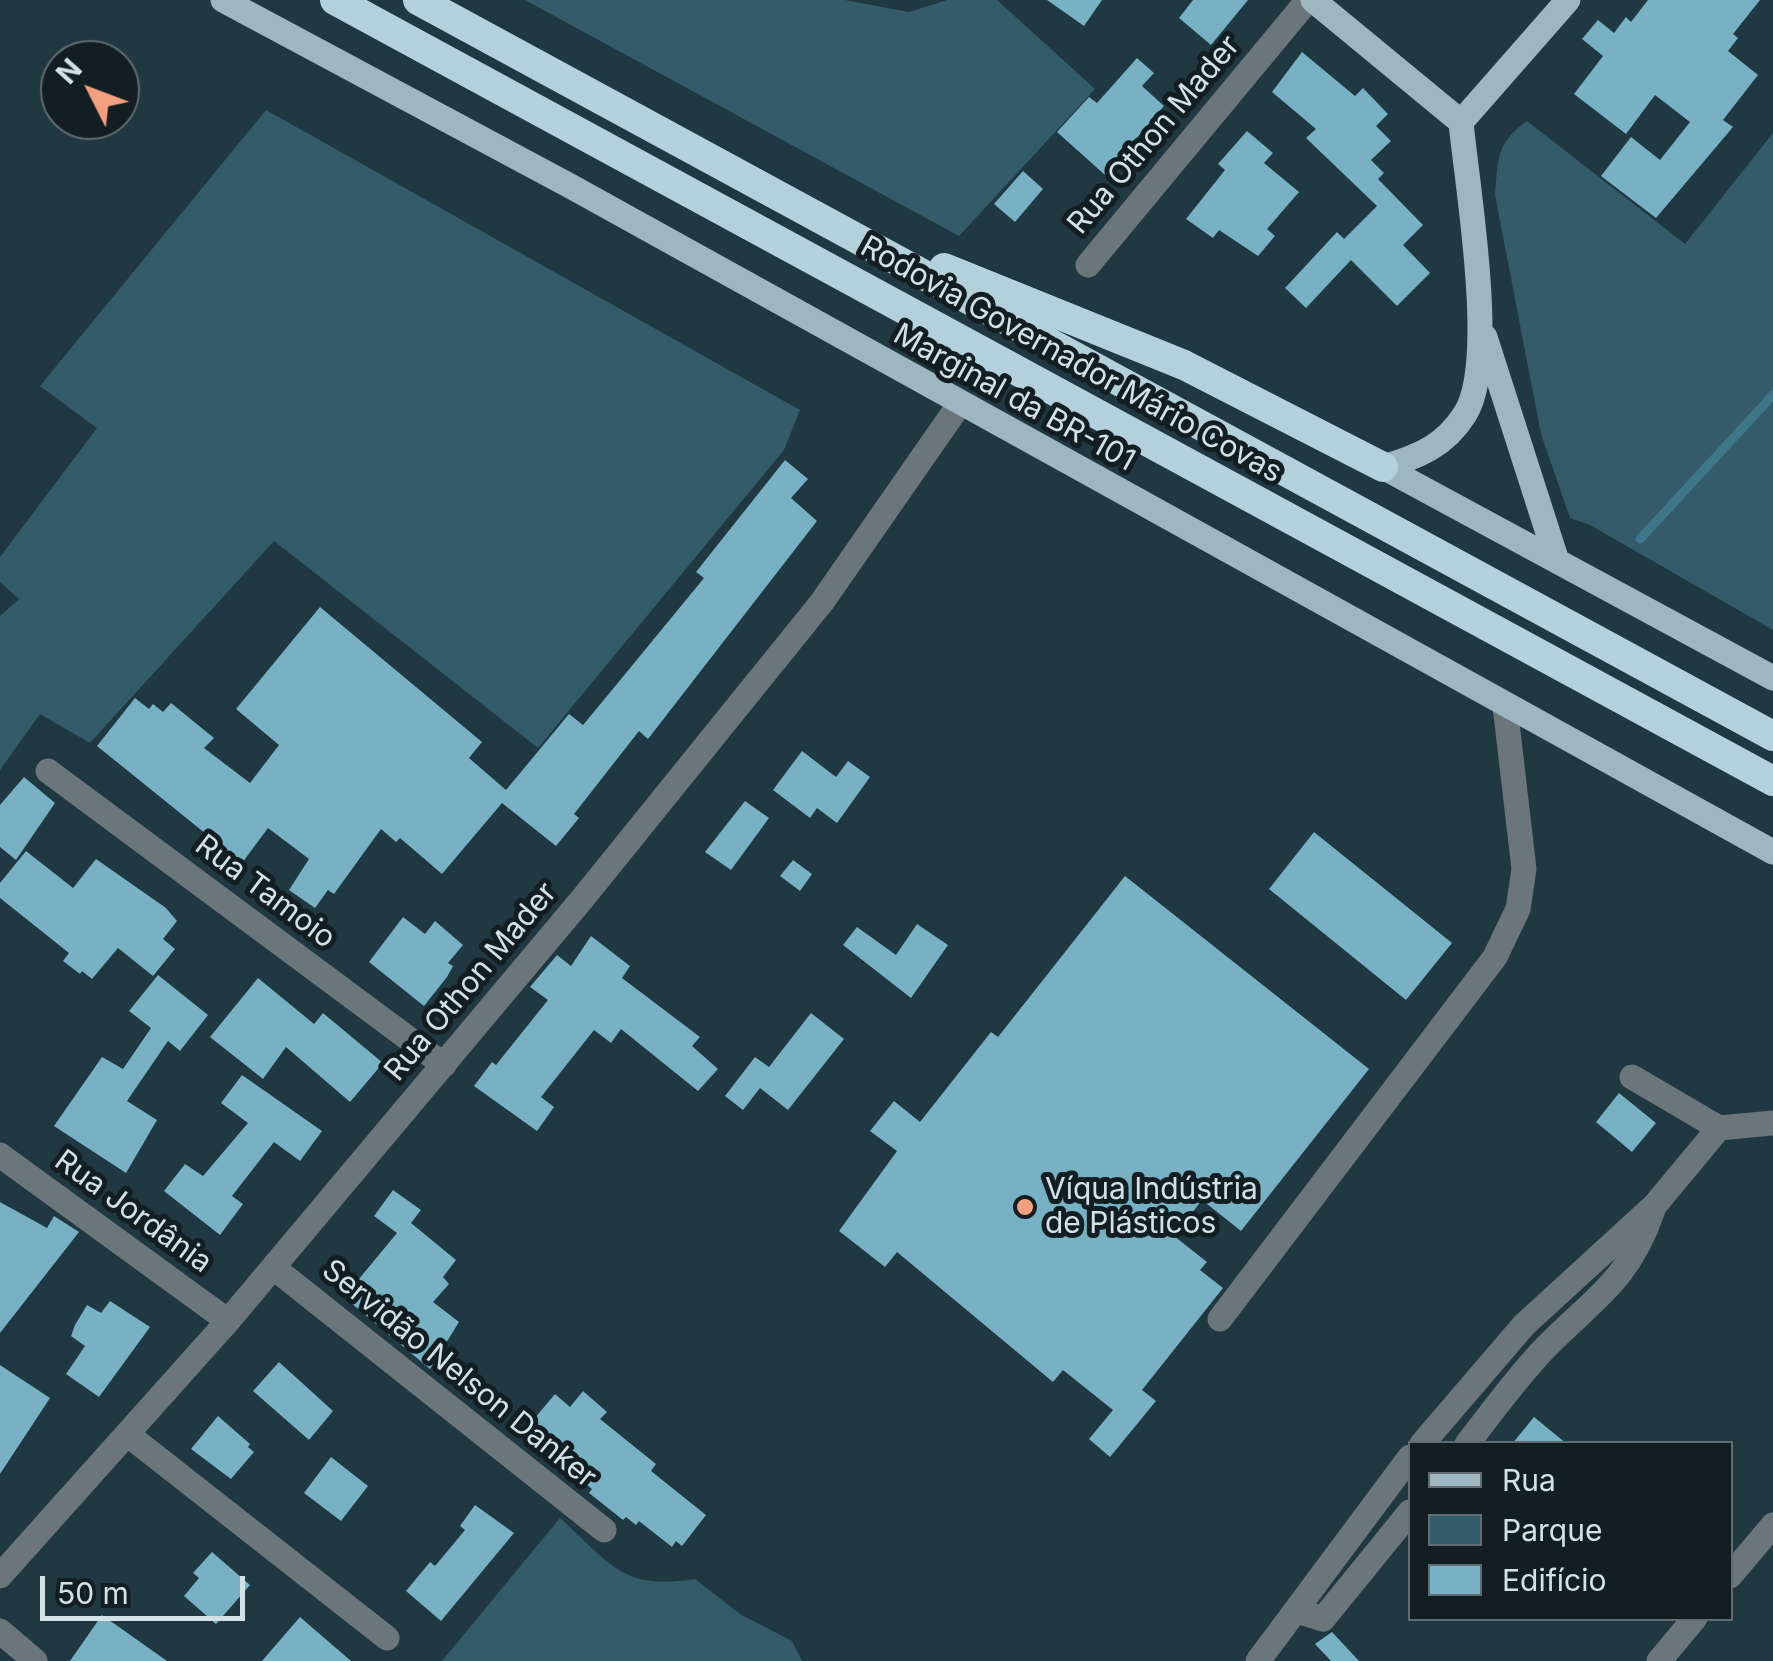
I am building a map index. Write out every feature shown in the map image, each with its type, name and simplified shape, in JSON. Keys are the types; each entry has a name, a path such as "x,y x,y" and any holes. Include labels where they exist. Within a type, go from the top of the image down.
{"highway":[{"name":"Rodovia Governador Mário Covas","path":"336,0 1773,782"},
{"name":"Rodovia Governador Mário Covas","path":"418,0 1773,736"},
{"path":"836,226 1103,329 1383,467"}],"main road":[{"name":"Marginal da BR-101","path":"223,0 555,178 959,405 1773,852"},
{"path":"1311,0 1461,122 1480,318 1477,385 1467,412 1449,436 1422,456 1383,467"},
{"path":"1461,122 1568,0"},
{"path":"1480,318 1557,561"},
{"path":"1383,467 1773,678"}],"street":[{"name":"Rua Othon Mader","path":"1088,265 1311,0"},
{"name":"Rua Othon Mader","path":"0,1576 228,1321 444,1066 776,660 959,405"},
{"path":"1220,1319 1484,972 1518,909 1524,869 1505,706"},
{"name":"Rua Tamoio","path":"48,771 444,1066"},
{"path":"1632,1076 1719,1128 1773,1123"},
{"path":"1425,1441 1524,1325 1655,1206 1719,1128"},
{"name":"Rua Jordânia","path":"0,1155 228,1321"},
{"path":"1469,1441 1543,1350 1614,1286 1639,1246 1655,1206"},
{"name":"Servidão Nelson Danker","path":"274,1268 604,1530"},
{"path":"127,1434 387,1638"},
{"path":"1258,1661 1408,1460"},
{"path":"1297,1611 1323,1619 1408,1514"},
{"path":"1733,1572 1773,1525"},
{"path":"1659,1661 1692,1621"},
{"path":"0,1631 35,1661"}],"green space":[{"path":"525,0 845,0 909,12 947,0 997,0 1095,89 959,236"},
{"path":"266,110 800,410 784,450 538,748 274,541 90,743 40,714 0,770 0,616 19,599 0,582 0,557 97,428 40,386"},
{"path":"1527,121 1685,244 1773,133 1773,630 1590,525 1570,518 1541,434 1495,195 1500,153 1509,137"},
{"path":"560,1518 605,1560 633,1577 670,1582 695,1579 740,1614 792,1641 802,1661 442,1661"}],"building":[{"path":"1047,0 1102,0 1084,26"},
{"path":"1193,0 1248,0 1211,45 1179,18"},
{"path":"1648,0 1760,0 1733,34 1738,38 1728,51 1758,75 1723,120 1733,127 1656,218 1601,176 1631,137 1660,160 1690,122 1655,95 1626,134 1574,94 1603,56 1582,39 1598,20 1614,33 1626,17 1631,22"},
{"path":"1302,52 1355,96 1363,88 1388,114 1376,126 1391,141 1371,160 1384,173 1378,179 1423,225 1403,245 1430,273 1397,306 1351,260 1306,308 1285,288 1337,232 1344,239 1377,206 1306,138 1316,129 1272,92"},
{"path":"1137,58 1154,73 1142,86 1164,106 1105,175 1057,132 1089,97 1097,103"},
{"path":"1247,131 1273,153 1264,163 1299,192 1267,229 1275,236 1258,256 1219,230 1213,238 1186,219 1225,170 1218,164"},
{"path":"1023,171 1043,189 1015,222 994,204"},
{"path":"785,460 808,479 791,498 817,521 648,739 639,731 574,814 579,818 556,846 502,803 442,874 400,838 396,842 381,829 334,894 328,890 315,908 289,890 309,859 268,828 242,863 97,746 135,698 149,709 153,704 163,712 171,703 214,738 204,748 250,783 279,745 236,709 320,607 482,742 469,758 506,790 569,714 583,725 704,578 696,572"},
{"path":"802,751 836,777 848,761 870,777 837,823 817,808 810,818 773,790"},
{"path":"24,777 55,803 16,860 0,847 0,805"},
{"path":"745,801 769,818 731,870 705,852"},
{"path":"1314,832 1452,943 1406,1000 1269,889"},
{"path":"26,851 73,888 96,859 166,908 177,921 163,939 175,949 153,976 118,948 92,979 82,971 80,974 63,961 69,953 0,898 0,883"},
{"path":"793,860 812,874 800,891 780,876"},
{"name":"Víqua Indústria de Plásticos","path":"1125,876 1369,1069 1241,1231 1202,1200 1174,1236 1207,1262 1200,1270 1223,1288 1142,1390 1156,1401 1110,1457 1089,1439 1113,1410 1063,1370 1053,1382 897,1252 885,1267 839,1231 897,1151 870,1131 894,1101 920,1122 991,1032 998,1037"},
{"path":"403,917 425,934 435,921 463,945 448,963 453,966 447,977 424,1006 369,962"},
{"path":"917,924 948,945 911,998 843,945 857,927 896,955"},
{"path":"591,936 630,966 622,978 700,1037 692,1046 718,1069 698,1091 621,1029 611,1043 594,1030 541,1097 554,1107 537,1131 474,1086 548,1000 530,987 557,955 571,966"},
{"path":"158,975 208,1015 180,1051 168,1041 127,1101 157,1120 126,1173 54,1126 102,1057 123,1069 151,1028 129,1011"},
{"path":"258,978 314,1024 323,1013 383,1063 350,1102 286,1047 263,1079 210,1037"},
{"path":"811,1013 844,1039 788,1110 760,1088 743,1110 725,1096 755,1057 769,1067"},
{"path":"242,1075 322,1131 300,1161 274,1142 232,1196 243,1204 220,1235 164,1191 185,1164 203,1176 248,1123 221,1103"},
{"path":"1619,1093 1656,1123 1632,1152 1596,1122"},
{"path":"393,1190 421,1210 411,1223 456,1260 443,1277 449,1284 433,1302 459,1322 430,1369 344,1297 397,1233 374,1216"},
{"path":"0,1202 47,1228 54,1216 79,1232 0,1333"},
{"path":"110,1301 150,1327 99,1397 66,1374 85,1346 71,1336 87,1305 101,1313"},
{"path":"279,1362 333,1411 309,1440 253,1391"},
{"path":"0,1365 50,1398 0,1474"},
{"path":"583,1391 607,1412 600,1419 656,1464 651,1471 706,1515 682,1546 676,1541 672,1547 639,1521 636,1525 626,1517 623,1520 589,1493 592,1489 580,1479 586,1472 583,1467 529,1425 555,1394 570,1407"},
{"path":"218,1416 254,1452 231,1479 191,1449"},
{"path":"1534,1417 1563,1441 1514,1441"},
{"path":"331,1457 368,1486 341,1521 304,1493"},
{"path":"475,1505 514,1533 441,1621 406,1591 430,1562 435,1566 465,1530 460,1526"},
{"path":"212,1552 250,1585 216,1624 184,1596 199,1578 193,1573"},
{"path":"102,1615 167,1661 70,1661"},
{"path":"300,1617 351,1661 262,1661"},
{"path":"1332,1632 1359,1661 1331,1661 1315,1644"}],"waterway":[{"path":"1640,539 1773,395"}],"place":[{"name":"Víqua Indústria de Plásticos","path":"1025,1207"}]}
